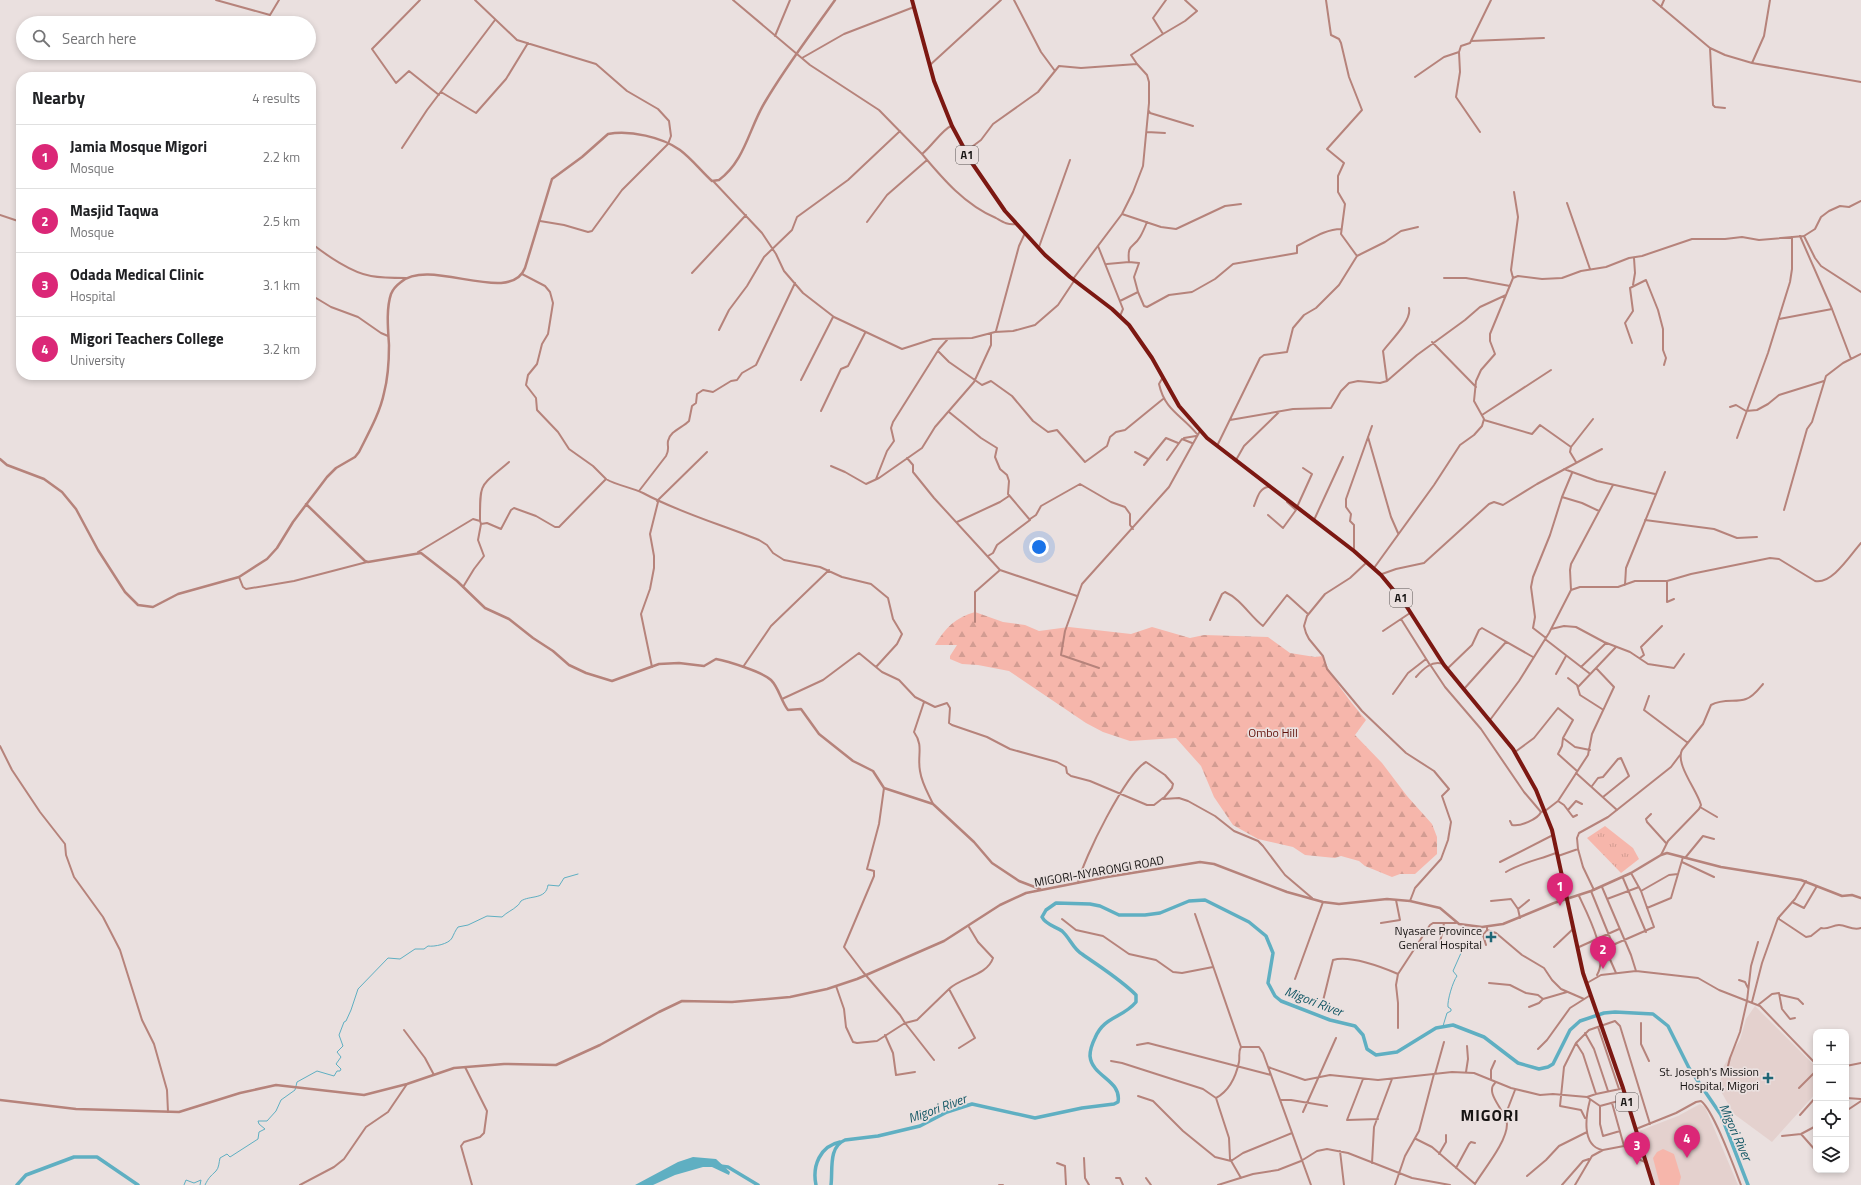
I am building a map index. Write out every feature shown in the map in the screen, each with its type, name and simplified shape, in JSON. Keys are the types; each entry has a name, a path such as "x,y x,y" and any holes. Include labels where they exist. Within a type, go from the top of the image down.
{"highway":[{"name":"A1","path":"912,0 929,66 952,126 965,152 990,190 1016,224 1039,248 1074,280 1120,316 1140,339 1175,400 1198,434 1314,520 1374,568 1411,613 1446,667 1490,720 1514,752 1532,782 1553,835 1576,948 1586,984 1599,1026 1621,1089 1626,1099 1653,1185"}],"street":[{"path":"216,0 270,15 279,0"},
{"path":"420,0 372,49 396,83 409,70 439,95"},
{"path":"475,0 517,40 597,65 624,89 658,109 667,117 671,132 668,144 622,190 592,231 588,232 574,227 540,221"},
{"path":"733,0 796,54 874,106 961,195 979,210 1008,224 1016,224"},
{"path":"775,36 790,0"},
{"path":"714,182 723,177 739,159 759,112 796,54 835,0"},
{"path":"929,66 1001,0"},
{"path":"1014,0 1044,57 1055,71"},
{"path":"1163,34 1153,18 1166,0"},
{"path":"316,247 324,253 370,276 406,278 416,275 434,275 494,283 515,280 522,274 540,221 552,179 582,157 605,135 610,133 624,133 668,144 681,151 746,215 773,249 784,271 803,293 834,317 865,333 902,349 929,340 972,338 996,331 1013,331 1039,323 1060,302 1074,280 1122,214 1133,192 1143,166 1149,110 1148,77 1132,57 1132,53 1197,12 1185,0"},
{"path":"1326,0 1331,35 1339,40 1341,44 1349,77 1362,110 1327,149 1344,163 1338,176 1338,192 1345,204 1341,229 1342,237 1357,256"},
{"path":"1471,41 1491,0"},
{"path":"1653,0 1710,48 1733,58 1752,63 1861,82"},
{"path":"1661,7 1664,0"},
{"path":"1752,63 1764,36 1770,0"},
{"path":"802,58 844,34 914,7"},
{"path":"402,148 441,92 495,20"},
{"path":"1480,132 1456,97 1460,72 1459,52 1461,46 1471,41 1544,38"},
{"path":"441,92 476,113 506,79 528,43"},
{"path":"1710,48 1713,105 1714,107 1725,108"},
{"path":"1415,77 1444,56 1459,52"},
{"path":"965,152 981,140 993,124 1038,92 1055,71 1062,65 1081,68 1137,64"},
{"path":"1149,110 1150,113 1192,126"},
{"path":"922,154 936,141 944,130 952,126"},
{"path":"719,330 731,307 747,286 764,257 793,228 795,220 800,214 851,177 900,131"},
{"path":"1146,132 1165,132"},
{"path":"867,222 887,195 927,160"},
{"path":"1039,248 1070,160"},
{"path":"1484,420 1474,401 1479,373 1495,354 1490,337 1513,278 1511,270 1518,213 1514,192"},
{"path":"1513,278 1520,276 1556,280 1590,269 1606,267 1692,239 1725,239 1742,237 1759,240 1804,236 1815,229 1821,217 1829,211 1840,206 1849,207 1861,201"},
{"path":"1567,203 1590,269"},
{"path":"1122,214 1161,227 1177,229 1225,206 1241,204"},
{"path":"0,215 16,220"},
{"path":"692,273 746,215"},
{"path":"1129,262 1129,248 1139,238 1148,222"},
{"path":"1217,447 1260,358 1265,355 1287,352 1293,328 1304,315 1318,306 1340,285 1357,256 1383,243 1401,231 1418,227"},
{"path":"1107,264 1129,262 1139,263 1134,277 1144,306 1147,307 1169,295 1195,290 1216,279 1233,264 1297,253 1296,246 1305,243 1309,238 1333,229 1341,229"},
{"path":"996,331 1019,246 1025,233"},
{"path":"1800,236 1832,309 1851,359"},
{"path":"1804,236 1815,258 1821,266 1861,292"},
{"path":"1737,438 1779,319 1792,273 1792,238"},
{"path":"1098,246 1107,264 1123,310 1120,316"},
{"path":"1632,343 1625,323 1633,311 1630,288 1633,285 1635,273 1634,258"},
{"path":"522,274 545,286 550,292 553,303 548,334 542,344 537,365 528,375 526,385 537,399 537,410 558,432 569,449 593,466 606,479 620,486 639,492 658,501 763,542 774,554 784,560 829,570 842,577 871,584 888,598 893,619 902,632 902,636 876,667"},
{"path":"0,459 7,465 44,479 62,492 74,507 94,543 125,592 138,605 156,607 178,594 239,577 272,555 306,504 332,471 355,457 361,449 384,394 388,364 388,336 391,296 395,287 406,278"},
{"path":"1444,278 1466,278 1510,286"},
{"path":"1633,285 1646,280 1648,284 1663,329 1663,350 1666,358 1664,364"},
{"path":"639,492 668,453 669,438 676,430 689,421 692,406 696,403 697,394 704,390 714,392 731,381 737,380 742,373 756,365 795,283"},
{"path":"1120,301 1138,292"},
{"path":"1230,420 1298,408 1329,408 1333,405 1341,391 1351,382 1380,383 1386,381 1432,342 1465,320 1482,305 1506,295"},
{"path":"316,298 331,307 357,316 381,333 388,336"},
{"path":"1386,381 1383,351 1408,318 1408,308"},
{"path":"1779,319 1832,309"},
{"path":"800,380 834,317"},
{"path":"821,411 841,369 848,366 865,333"},
{"path":"830,466 845,472 864,484 876,480 922,448 935,427 976,379 992,343 991,333"},
{"path":"876,480 887,451 894,440 892,423 938,351 948,340"},
{"path":"1432,342 1476,387"},
{"path":"938,351 948,362 976,379 983,386 991,381 1009,392 1033,420 1048,432 1057,430 1085,462 1107,446 1110,437 1117,431 1125,430 1163,399"},
{"path":"1784,510 1807,429 1812,422 1824,381 1830,372 1861,354"},
{"path":"1482,415 1551,370"},
{"path":"1163,377 1159,384 1163,399 1176,415 1198,434"},
{"path":"1730,407 1736,405 1746,411 1754,411 1764,407 1779,394 1824,381"},
{"path":"949,412 981,438 997,448 995,457 1000,469 1009,479 1009,496 1030,520"},
{"path":"1235,461 1244,446 1279,412"},
{"path":"1576,462 1570,452 1571,447 1593,419"},
{"path":"1484,420 1532,434 1540,425 1571,447"},
{"path":"1374,568 1434,485 1460,445 1477,432 1484,420"},
{"path":"1354,551 1354,525 1350,520 1351,514 1346,507 1346,499 1372,426"},
{"path":"1167,460 1184,438 1198,434"},
{"path":"1099,668 1061,655 1063,635 1077,596 1087,578 1168,489 1198,434"},
{"path":"1368,437 1391,517 1398,534"},
{"path":"1144,465 1166,438 1178,444"},
{"path":"1184,438 1192,443"},
{"path":"1380,575 1392,570 1424,562 1489,504 1494,502 1503,505 1576,462 1602,449"},
{"path":"652,666 641,614 652,575 654,556 650,534 658,501 707,452"},
{"path":"1134,452 1148,459"},
{"path":"1314,520 1343,457"},
{"path":"908,458 913,465 913,471 920,481 1000,570 1077,596"},
{"path":"463,587 472,570 484,556 478,540 482,486 509,462"},
{"path":"1296,508 1312,474 1303,468"},
{"path":"1564,469 1572,473 1613,485 1655,494"},
{"path":"1625,585 1625,572 1665,472"},
{"path":"1572,473 1531,584 1535,617 1533,628 1589,674"},
{"path":"239,577 243,587 246,589 294,581 368,562 418,552 472,519 480,523 487,523 498,528 502,528 511,510 514,508 527,512 557,528 606,479"},
{"path":"988,556 993,553 997,545 1036,515 1041,506 1080,484 1111,502 1125,507 1130,514 1130,525 1133,529"},
{"path":"1490,720 1519,681 1564,606 1571,590 1570,566 1613,485"},
{"path":"1254,506 1260,491 1264,487 1270,487 1296,510 1284,528 1268,515"},
{"path":"957,522 1000,502 1009,496"},
{"path":"1562,497 1599,511"},
{"path":"306,504 368,562"},
{"path":"1645,520 1714,529 1737,538 1757,537"},
{"path":"1571,590 1580,587 1616,588 1635,581 1667,581 1691,574 1772,557 1779,559 1815,581 1821,582 1834,574 1861,543"},
{"path":"418,552 438,565 485,608 509,619 571,667 612,681 652,666 672,663 704,666 716,659 743,667 769,678 789,710 801,709 814,729 849,759 872,771 884,788 933,804"},
{"path":"1367,562 1350,578 1326,592 1308,614 1304,626 1307,636 1322,653 1326,668 1341,688 1366,716 1406,753 1434,771 1449,789 1442,796 1451,822 1448,840 1440,859 1415,888 1410,901"},
{"path":"743,667 774,622 829,570"},
{"path":"975,622 975,592 1000,570"},
{"path":"1667,581 1667,602 1674,598"},
{"path":"1400,598 1409,590"},
{"path":"1210,620 1222,594 1225,592 1238,601 1245,610 1263,626 1287,596 1308,614"},
{"path":"1383,631 1411,613"},
{"path":"1401,619 1430,665 1455,699 1481,729 1524,792 1543,812"},
{"path":"1551,629 1574,626 1650,664 1661,665 1673,669 1684,654"},
{"path":"1640,658 1644,655 1641,647 1662,626"},
{"path":"1416,677 1430,665 1437,663 1446,667 1472,645 1481,628 1533,657"},
{"path":"1464,689 1506,642"},
{"path":"1581,667 1606,643"},
{"path":"1578,687 1616,647"},
{"path":"782,699 823,680 859,653 884,673 899,680 915,697 936,707 944,703 948,704 950,708 949,723 952,725 987,737 999,745 1019,753 1057,762 1066,767 1071,776 1090,781 1121,793 1147,805 1154,805 1172,788 1172,784 1165,775 1146,762 1131,778 1121,793 1090,851 1078,883"},
{"path":"1556,674 1566,656"},
{"path":"1393,694 1408,673 1426,659"},
{"path":"1510,821 1512,825 1517,826 1539,816 1558,801 1588,755 1592,734 1602,709 1614,686 1596,668"},
{"path":"1568,678 1578,687 1580,695 1602,709"},
{"path":"1613,945 1583,868 1576,838 1580,833 1606,819 1671,766 1704,724 1711,705 1730,700 1746,700 1763,684"},
{"path":"1649,696 1644,710 1688,743"},
{"path":"924,702 914,732 919,740 919,766 922,780 933,804 974,842 992,863 1006,871 1017,880 1040,889"},
{"path":"1514,752 1534,738 1558,708 1573,720 1563,738 1562,746 1558,755 1616,810"},
{"path":"1563,738 1574,747 1590,750"},
{"path":"0,746 12,770 40,812 65,844 66,855 74,877 103,917 120,950 142,1020 154,1044 167,1090 168,1112"},
{"path":"1661,855 1666,844 1700,807 1699,798 1684,770 1680,754"},
{"path":"1592,786 1598,778 1603,777 1618,759 1621,758 1629,776 1603,797"},
{"path":"884,788 879,824 867,869 874,871 874,876 844,946 934,1060"},
{"path":"1163,798 1179,798 1188,801 1215,816 1234,831 1258,841 1285,875 1312,898"},
{"path":"1558,801 1573,817 1577,816"},
{"path":"1568,810 1576,801 1582,804"},
{"path":"1700,807 1717,817"},
{"path":"1651,814 1646,821 1666,844"},
{"path":"1500,862 1553,835"},
{"path":"1647,908 1670,899 1684,858 1703,836 1714,839"},
{"path":"1506,872 1526,862 1532,863 1578,849"},
{"path":"1398,1028 1396,985 1398,974 1430,925 1434,923 1456,923 1487,928 1503,924 1554,903 1580,896 1602,887 1622,878 1661,855 1670,853 1684,858 1744,872 1806,882 1842,896 1852,895 1861,898"},
{"name":"MIGORI-NYARONGI ROAD","path":"0,1100 29,1102 76,1109 168,1112 186,1111 226,1097 260,1088 283,1085 364,1095 407,1084 454,1068 516,1064 544,1066 556,1064 600,1045 682,1001 765,1000 790,997 836,986 866,975 938,944 969,927 1007,902 1040,889 1206,862 1287,892 1323,902 1348,904 1396,900 1410,901 1440,908 1456,923"},
{"path":"1682,862 1714,877"},
{"path":"1599,951 1646,932 1654,926 1641,891 1631,873"},
{"path":"1641,891 1669,875 1678,874"},
{"path":"1622,878 1646,932"},
{"path":"1752,1002 1762,963 1775,924 1806,882"},
{"path":"1792,902 1804,908 1817,886"},
{"path":"1602,887 1636,971"},
{"path":"1607,899 1639,887"},
{"path":"1580,896 1597,939 1599,951 1600,968 1596,976 1586,984"},
{"path":"1491,901 1510,898 1518,909 1520,918"},
{"path":"1381,923 1400,920 1396,900"},
{"path":"1518,909 1529,900"},
{"path":"1295,979 1323,902"},
{"path":"1195,914 1242,1047"},
{"path":"1779,917 1779,919 1794,931 1806,938 1821,928 1826,929 1840,925 1853,929 1861,928"},
{"path":"1062,919 1076,930 1103,936 1129,954 1156,960 1176,973 1188,973 1213,967"},
{"path":"1440,943 1444,923"},
{"path":"836,986 844,1009 846,1027 854,1043 874,1041 905,1023 921,1018 949,989 983,969 992,961 993,958 978,942 969,927"},
{"path":"1486,945 1483,933 1487,928"},
{"path":"1487,928 1496,933 1522,955 1544,968 1554,983 1567,992 1584,998"},
{"path":"1554,947 1572,929"},
{"path":"1576,948 1620,929"},
{"path":"1726,1074 1730,1058 1739,1037 1747,1001 1751,966 1758,942"},
{"path":"1610,957 1616,973"},
{"path":"1322,1005 1334,959 1348,959 1370,964 1398,974"},
{"path":"1596,976 1636,971 1694,977 1719,990 1758,1005 1778,1023 1813,1061"},
{"path":"1739,980 1745,982 1749,981"},
{"path":"1745,982 1748,988"},
{"path":"1489,983 1510,986 1526,993 1538,995 1543,999"},
{"path":"949,989 975,1038 959,1048"},
{"path":"1529,1007 1538,1004 1543,999 1567,992"},
{"path":"1758,1005 1772,994 1777,993 1781,996 1799,1000 1803,1004"},
{"path":"1538,1049 1547,1040 1570,1008 1584,998 1590,996"},
{"path":"1781,996 1782,1009 1790,1019 1795,1018"},
{"path":"1586,1118 1581,1110 1560,1106 1564,1067 1576,1043 1585,1033 1613,1020 1619,1024 1650,1124"},
{"path":"1641,1023 1641,1044 1649,1061"},
{"path":"404,1030 425,1058 434,1075"},
{"path":"1585,1033 1596,1055 1608,1091"},
{"path":"885,1035 893,1052 896,1075 915,1072"},
{"path":"1303,1112 1336,1038"},
{"path":"1396,1185 1406,1156 1416,1139 1444,1042"},
{"path":"1137,1044 1148,1043 1271,1075"},
{"path":"1576,1043 1583,1054 1596,1094"},
{"path":"1466,1072 1468,1059 1467,1046"},
{"path":"1242,1047 1260,1048 1281,1100 1311,1185"},
{"path":"1216,1098 1226,1092 1238,1067 1239,1051 1242,1047"},
{"path":"1111,1061 1122,1063 1203,1089 1216,1098 1228,1135 1231,1161 1241,1178"},
{"path":"1491,1080 1491,1070 1495,1061"},
{"path":"1849,1066 1860,1064"},
{"path":"465,1067 487,1112 487,1124 484,1133 480,1137 464,1142 461,1146 472,1185"},
{"path":"1268,1067 1300,1079 1332,1075 1363,1079 1392,1079 1466,1072 1480,1075 1495,1083 1540,1095 1587,1097 1621,1089"},
{"path":"1799,1088 1813,1074"},
{"path":"1363,1079 1347,1120 1378,1119"},
{"path":"1372,1163 1374,1130 1392,1079"},
{"path":"1495,1083 1492,1087 1492,1093 1505,1116"},
{"path":"300,1185 331,1169 344,1159 366,1127 388,1112 407,1084"},
{"path":"1416,1139 1429,1145 1475,1185 1506,1132 1505,1116 1516,1089"},
{"path":"1138,1096 1153,1101 1186,1134 1215,1157 1231,1161 1243,1153 1292,1133"},
{"path":"1587,1097 1600,1106 1626,1099"},
{"path":"1849,1098 1861,1100"},
{"path":"1281,1100 1307,1102 1326,1106"},
{"path":"1590,1100 1586,1118 1587,1132 1593,1144 1597,1148 1604,1150"},
{"path":"1800,1115 1813,1100"},
{"path":"1849,1109 1861,1100"},
{"path":"1636,1130 1696,1102 1701,1102 1707,1107 1716,1124 1741,1185"},
{"path":"1612,1103 1624,1146 1638,1159 1646,1161"},
{"path":"1600,1106 1600,1124 1603,1136 1620,1131"},
{"path":"1782,1136 1800,1134 1813,1128"},
{"path":"1528,1176 1559,1146 1587,1132"},
{"path":"1800,1134 1813,1148"},
{"path":"1439,1154 1446,1142 1446,1135"},
{"path":"1456,1168 1469,1144 1471,1142 1475,1143"},
{"path":"1562,1185 1583,1161 1604,1150 1624,1146"},
{"path":"1218,1185 1241,1178 1275,1171 1303,1160 1322,1149 1340,1151 1419,1180 1450,1185"},
{"path":"1340,1151 1344,1185"},
{"path":"1084,1158 1085,1178 1089,1185"},
{"path":"1575,1185 1589,1159"},
{"path":"1057,1163 1065,1166 1066,1185"},
{"path":"1116,1178 1120,1178 1123,1185"},
{"path":"1146,1178 1151,1185"},
{"path":"999,1185 1003,1185"}],"shaded area":[{"name":"St. Joseph's Mission Hospital, Migori","path":"1755,1006 1813,1064 1813,1096 1772,1142 1734,1114 1719,1088 1723,1067 1740,1040 1746,1019"},
{"path":"1700,1104 1705,1107 1738,1185 1655,1185 1639,1131 1678,1116"}],"green space":[{"name":"Ombo Hill","path":"975,612 1003,622 1025,625 1039,631 1069,627 1131,634 1152,627 1190,638 1204,635 1268,637 1290,653 1315,657 1323,656 1335,680 1366,720 1355,735 1382,763 1407,796 1432,824 1437,837 1437,854 1415,874 1400,874 1392,877 1365,866 1359,861 1341,856 1335,858 1305,855 1293,847 1258,839 1233,825 1214,797 1201,766 1176,738 1130,741 1103,732 1086,723 1009,671 978,665 962,664 950,659 950,656 957,645 935,645 947,628 962,617"},
{"path":"1605,826 1633,848 1639,859 1621,873 1587,838"},
{"path":"1663,1149 1674,1154 1681,1177 1679,1185 1660,1185 1653,1158 1657,1152"}],"water":[{"path":"693,1157 716,1159 730,1172 729,1175 712,1167 703,1167 675,1175 653,1185 635,1185 678,1162"}],"waterway":[{"path":"205,1185 217,1170 220,1158 227,1154 230,1157 258,1139 259,1132 265,1129 259,1124 258,1121 267,1121 276,1111 281,1100 295,1090 297,1082 317,1071 334,1076 337,1071 340,1071 341,1069 336,1064 341,1057 337,1052 343,1046 339,1035 351,1010 358,989 388,958 400,959 415,949 424,949 428,946 445,943 452,938 458,927 468,925 487,916 502,917 518,906 521,901 544,893 547,890 548,885 559,886 564,878 578,874"},
{"name":"Migori River","path":"831,1185 832,1160 834,1153 840,1143 845,1140 878,1136 920,1126 947,1112 972,1104 1035,1118 1082,1108 1114,1104 1118,1102 1116,1088 1096,1069 1092,1063 1090,1052 1093,1042 1103,1025 1131,1007 1136,1002 1136,995 1117,978 1079,952 1062,931 1048,924 1042,917 1046,910 1056,903 1090,904 1100,906 1119,915 1145,915 1160,913 1189,901 1205,900 1249,922 1266,936 1273,953 1268,983 1275,996 1281,1001 1330,1020 1355,1026 1363,1035 1367,1049 1376,1055 1397,1052 1436,1028 1453,1025 1484,1037 1518,1063 1539,1069 1553,1064 1570,1030 1580,1021 1604,1013 1615,1012 1653,1014 1668,1026 1689,1068 1721,1115 1748,1185"},
{"path":"1443,1026 1447,1013 1451,1011 1448,1007 1448,1000 1457,976 1453,971 1461,953 1459,945 1462,943"},
{"path":"816,1185 815,1171 819,1158 827,1148 840,1142"},
{"name":"Migori River","path":"17,1185 26,1175 74,1157 97,1157 138,1185"},
{"name":"Migori River","path":"720,1166 728,1167 758,1185"},
{"path":"184,1185 186,1180 194,1183 201,1180 200,1185"}],"place":[{"name":"Jamia Mosque Migori","path":"1560,906"},
{"name":"Nyasare Province General Hospital","path":"1491,937"},
{"name":"Masjid Taqwa","path":"1603,969"},
{"name":"St. Joseph's Mission Hospital, Migori","path":"1768,1078"},
{"name":"Migori Teachers College","path":"1687,1158"},
{"name":"Odada Medical Clinic","path":"1637,1165"}],"district":[{"name":"MIGORI","path":"1490,1115"}]}
